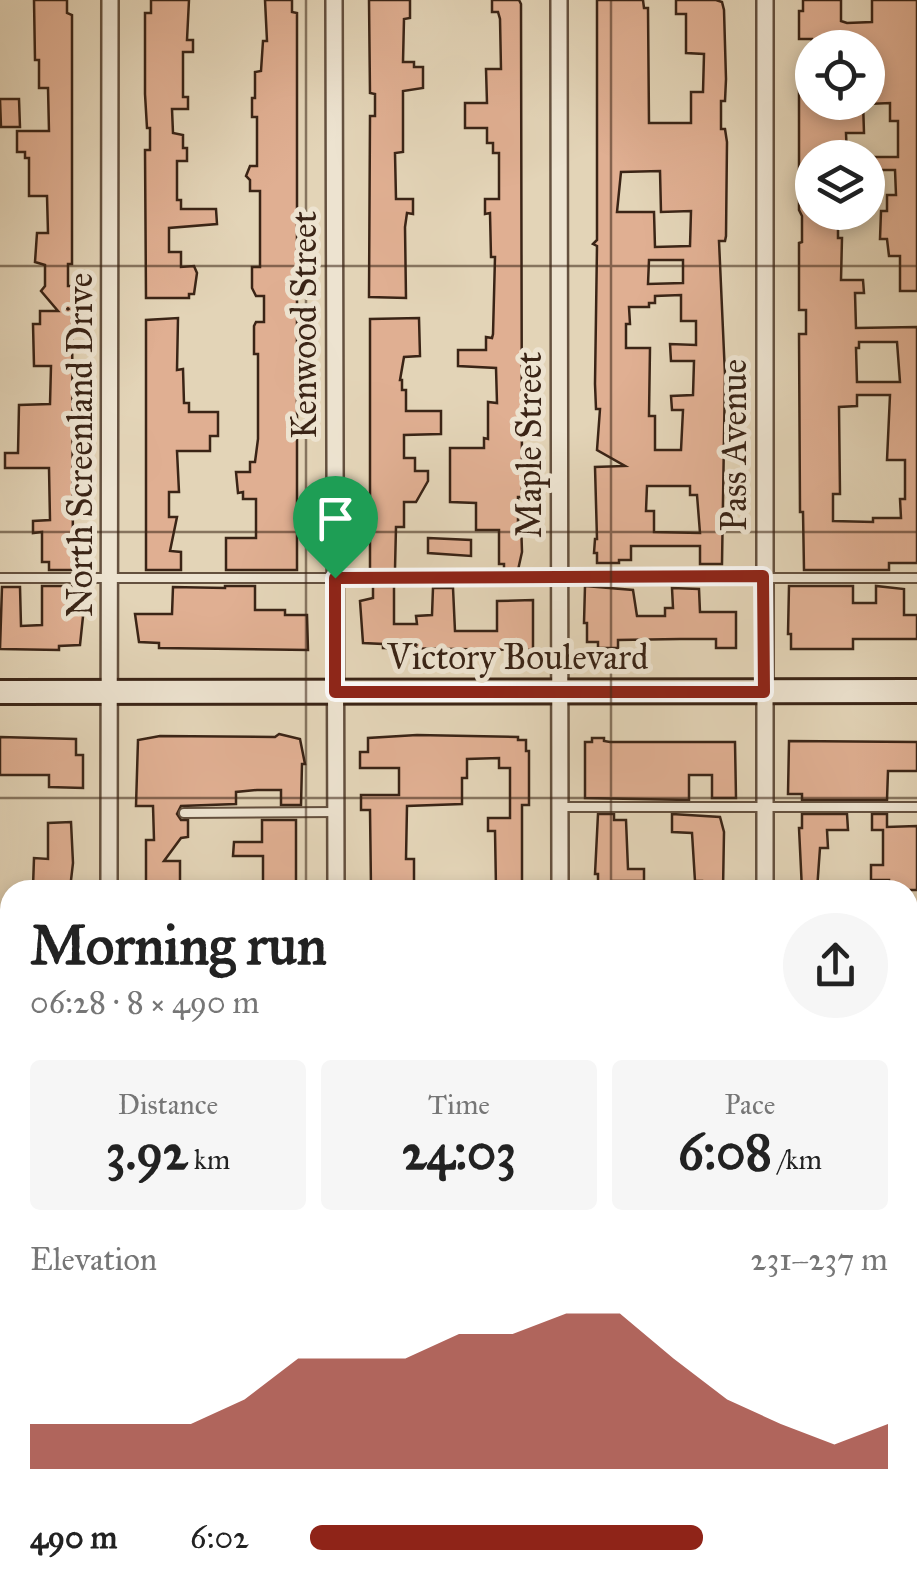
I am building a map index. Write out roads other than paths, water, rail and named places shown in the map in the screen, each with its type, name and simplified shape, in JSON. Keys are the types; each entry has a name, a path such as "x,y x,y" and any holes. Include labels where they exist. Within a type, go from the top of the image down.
{"main road":[{"name":"Victory Boulevard","path":"0,692 917,691"}],"street":[{"name":"North Screenland Drive","path":"110,0 110,880"},
{"name":"Kenwood Street","path":"334,0 336,880"},
{"name":"Maple Street","path":"559,0 560,880"},
{"name":"Pass Avenue","path":"765,0 765,880"}],"lane":[{"path":"0,578 917,578"},
{"path":"560,807 917,807"},
{"path":"184,813 336,812"}]}
